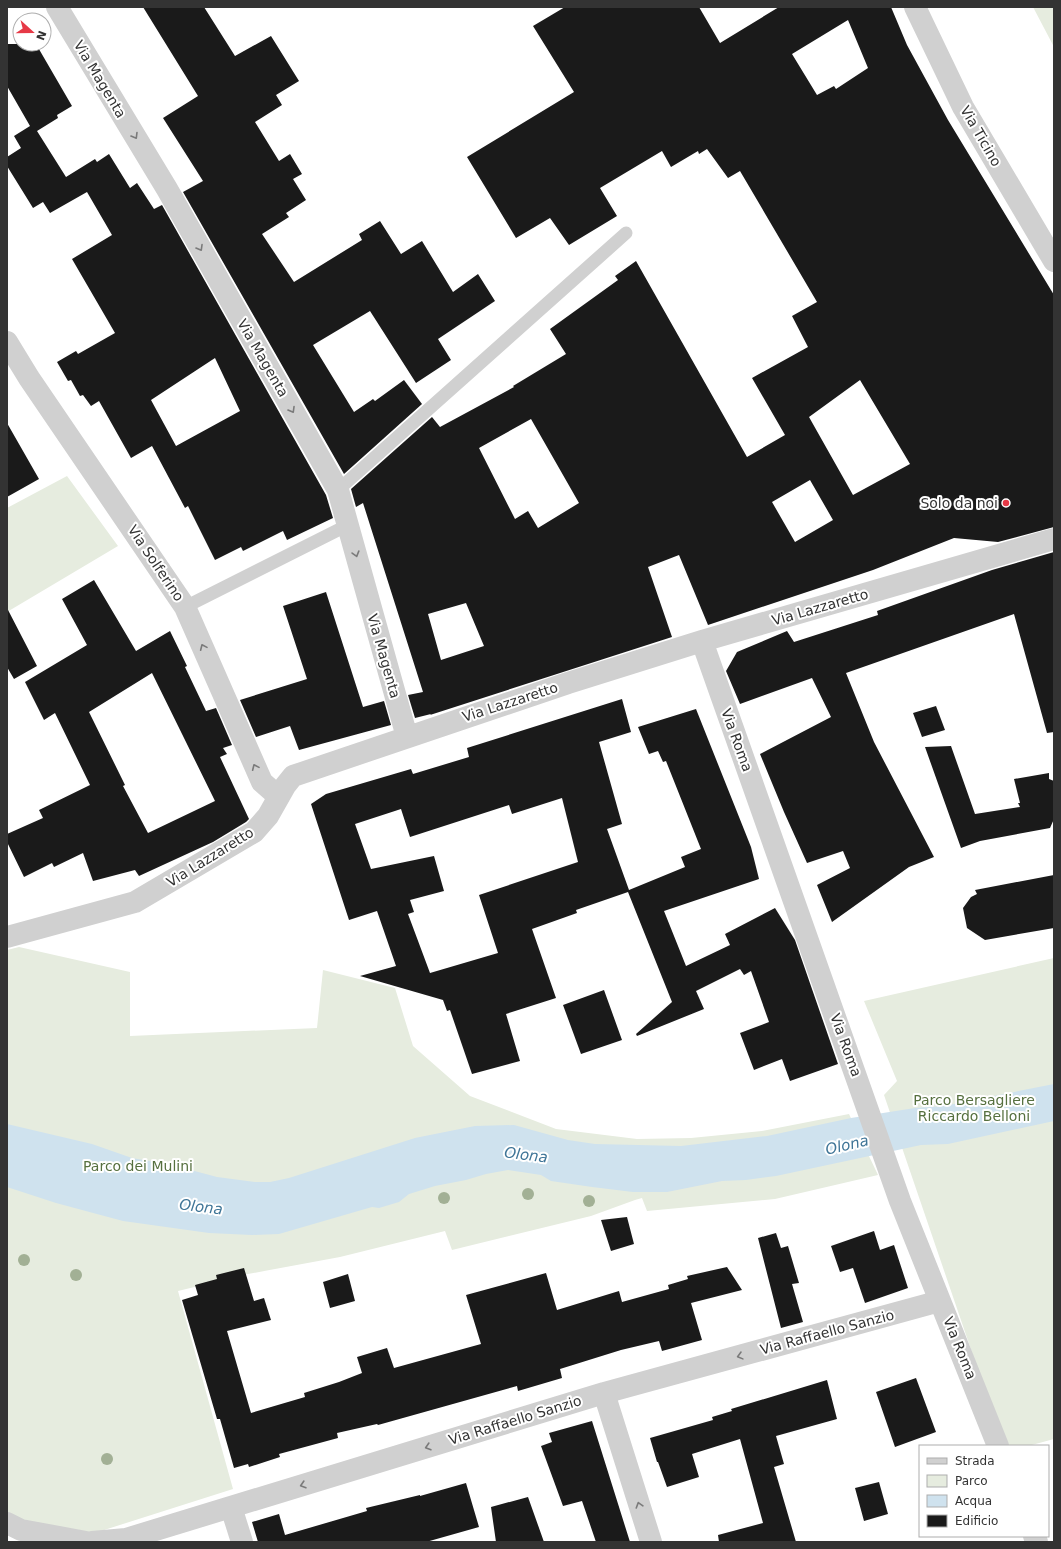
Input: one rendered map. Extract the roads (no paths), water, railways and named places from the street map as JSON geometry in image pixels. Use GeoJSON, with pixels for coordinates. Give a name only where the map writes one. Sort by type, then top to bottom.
{"type":"FeatureCollection","features":[{"type":"Feature","properties":{"kind":"street","name":"Via Magenta"},"geometry":{"type":"LineString","coordinates":[[57,7],[167,189],[338,490],[407,737]]}},
{"type":"Feature","properties":{"kind":"street","name":"Via Ticino"},"geometry":{"type":"LineString","coordinates":[[915,7],[964,108],[1054,261]]}},
{"type":"Feature","properties":{"kind":"street","name":"Via Solferino"},"geometry":{"type":"LineString","coordinates":[[7,342],[29,378],[185,607],[262,782],[279,797]]}},
{"type":"Feature","properties":{"kind":"street","name":"Via Lazzaretto"},"geometry":{"type":"LineString","coordinates":[[7,936],[135,902],[254,832],[268,816],[293,776],[568,683],[702,641],[1054,539]]}},
{"type":"Feature","properties":{"kind":"street","name":"Via Roma"},"geometry":{"type":"LineString","coordinates":[[702,641],[900,1201],[998,1445]]}},
{"type":"Feature","properties":{"kind":"street","name":"Via Raffaello Sanzio"},"geometry":{"type":"LineString","coordinates":[[92,1542],[126,1538],[604,1393],[940,1301]]}},
{"type":"Feature","properties":{"kind":"street"},"geometry":{"type":"LineString","coordinates":[[604,1393],[651,1542]]}},
{"type":"Feature","properties":{"kind":"street"},"geometry":{"type":"LineString","coordinates":[[231,1507],[242,1542]]}},
{"type":"Feature","properties":{"kind":"street"},"geometry":{"type":"LineString","coordinates":[[7,1523],[21,1530],[86,1542]]}},
{"type":"Feature","properties":{"kind":"lane"},"geometry":{"type":"LineString","coordinates":[[338,490],[626,233]]}},
{"type":"Feature","properties":{"kind":"lane"},"geometry":{"type":"LineString","coordinates":[[185,607],[348,526]]}},
{"type":"Feature","properties":{"kind":"water","name":"Olona"},"geometry":{"type":"Polygon","coordinates":[[[1054,1084],[1054,1121],[948,1144],[921,1145],[776,1176],[746,1180],[722,1181],[667,1192],[633,1192],[592,1187],[551,1181],[541,1175],[508,1170],[435,1186],[409,1194],[399,1202],[379,1208],[372,1207],[279,1234],[252,1235],[209,1233],[123,1221],[56,1203],[7,1187],[7,1124],[92,1144],[132,1158],[172,1165],[217,1177],[255,1182],[270,1182],[289,1178],[415,1138],[475,1126],[514,1125],[568,1140],[595,1144],[681,1146],[767,1136],[851,1118],[915,1108],[944,1106],[1054,1084]]]}},
{"type":"Feature","properties":{"kind":"place","name":"Solo da noi"},"geometry":{"type":"Point","coordinates":[1006,503]}},
{"type":"Feature","properties":{"kind":"park label","name":"Parco Bersagliere Riccardo Belloni"},"geometry":{"type":"Point","coordinates":[974,1108]}},
{"type":"Feature","properties":{"kind":"park label","name":"Parco dei Mulini"},"geometry":{"type":"Point","coordinates":[138,1166]}}]}
